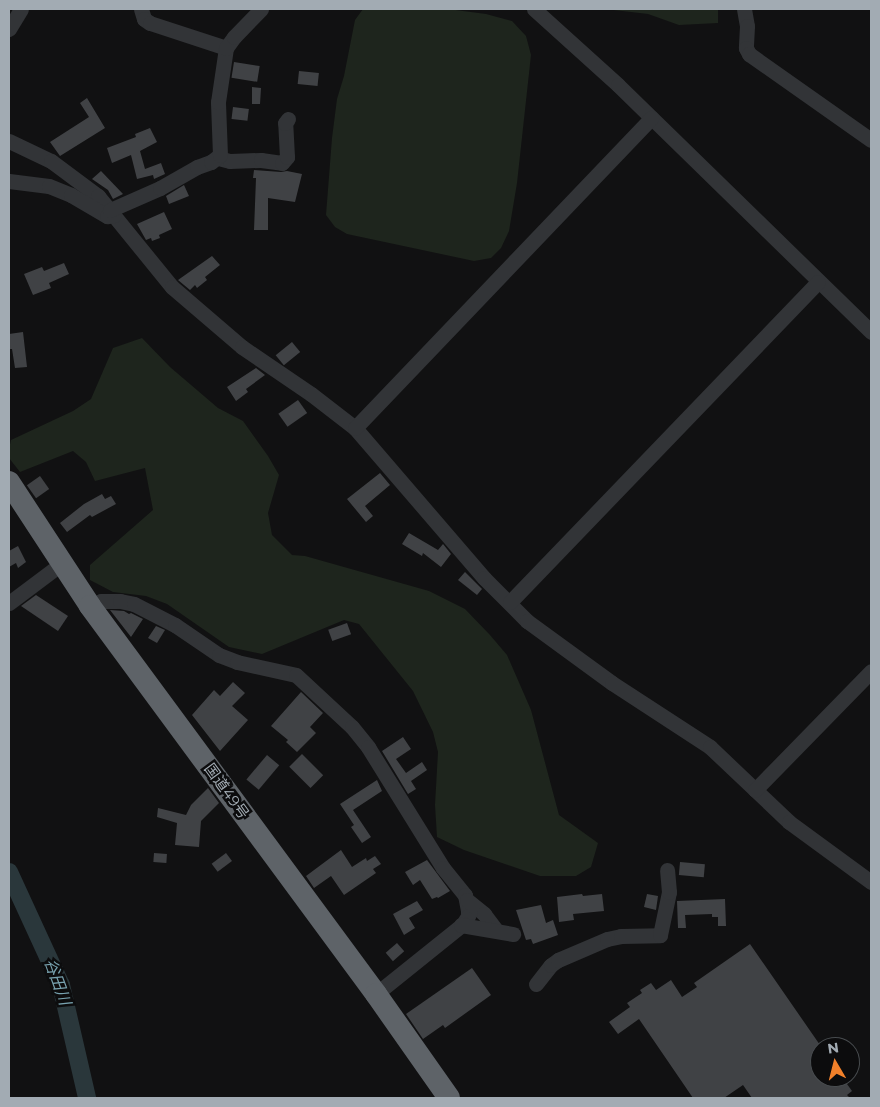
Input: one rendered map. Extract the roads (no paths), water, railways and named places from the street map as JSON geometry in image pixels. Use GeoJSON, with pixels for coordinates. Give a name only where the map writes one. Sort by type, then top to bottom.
{"type":"FeatureCollection","features":[{"type":"Feature","properties":{"kind":"highway","name":"国道49号"},"geometry":{"type":"LineString","coordinates":[[9,482],[90,606],[376,994],[449,1098]]}},
{"type":"Feature","properties":{"kind":"street"},"geometry":{"type":"LineString","coordinates":[[9,29],[21,9]]}},
{"type":"Feature","properties":{"kind":"street"},"geometry":{"type":"LineString","coordinates":[[140,9],[144,19],[150,23],[226,48]]}},
{"type":"Feature","properties":{"kind":"street"},"geometry":{"type":"LineString","coordinates":[[218,158],[220,150],[218,102],[226,48],[260,9]]}},
{"type":"Feature","properties":{"kind":"street"},"geometry":{"type":"LineString","coordinates":[[534,9],[651,118],[871,332]]}},
{"type":"Feature","properties":{"kind":"street"},"geometry":{"type":"LineString","coordinates":[[744,9],[747,26],[746,48],[749,54],[871,140]]}},
{"type":"Feature","properties":{"kind":"street"},"geometry":{"type":"LineString","coordinates":[[355,428],[651,118]]}},
{"type":"Feature","properties":{"kind":"street"},"geometry":{"type":"LineString","coordinates":[[9,181],[49,186],[71,195],[107,216],[218,158],[230,161],[261,160],[282,163],[287,157],[285,123],[288,119]]}},
{"type":"Feature","properties":{"kind":"street"},"geometry":{"type":"LineString","coordinates":[[9,141],[51,161],[98,196],[172,288],[242,346],[304,389],[355,428],[484,578],[535,627],[612,683],[710,747],[789,822],[871,882]]}},
{"type":"Feature","properties":{"kind":"street"},"geometry":{"type":"LineString","coordinates":[[510,602],[818,282]]}},
{"type":"Feature","properties":{"kind":"street"},"geometry":{"type":"LineString","coordinates":[[9,603],[61,564]]}},
{"type":"Feature","properties":{"kind":"street"},"geometry":{"type":"LineString","coordinates":[[90,606],[100,601],[120,601],[134,604],[175,625],[219,655],[237,662],[289,673],[302,679],[352,727],[368,747],[443,868],[457,883],[467,900],[484,914],[496,930]]}},
{"type":"Feature","properties":{"kind":"street"},"geometry":{"type":"LineString","coordinates":[[755,790],[871,670]]}},
{"type":"Feature","properties":{"kind":"street"},"geometry":{"type":"LineString","coordinates":[[536,984],[550,965],[607,939],[621,936],[660,935],[669,892],[666,870]]}},
{"type":"Feature","properties":{"kind":"street"},"geometry":{"type":"LineString","coordinates":[[376,994],[461,925],[468,916],[467,900]]}},
{"type":"Feature","properties":{"kind":"street"},"geometry":{"type":"LineString","coordinates":[[461,925],[513,934]]}},
{"type":"Feature","properties":{"kind":"waterway","name":"谷田川"},"geometry":{"type":"LineString","coordinates":[[9,872],[61,985],[87,1098]]}}]}
